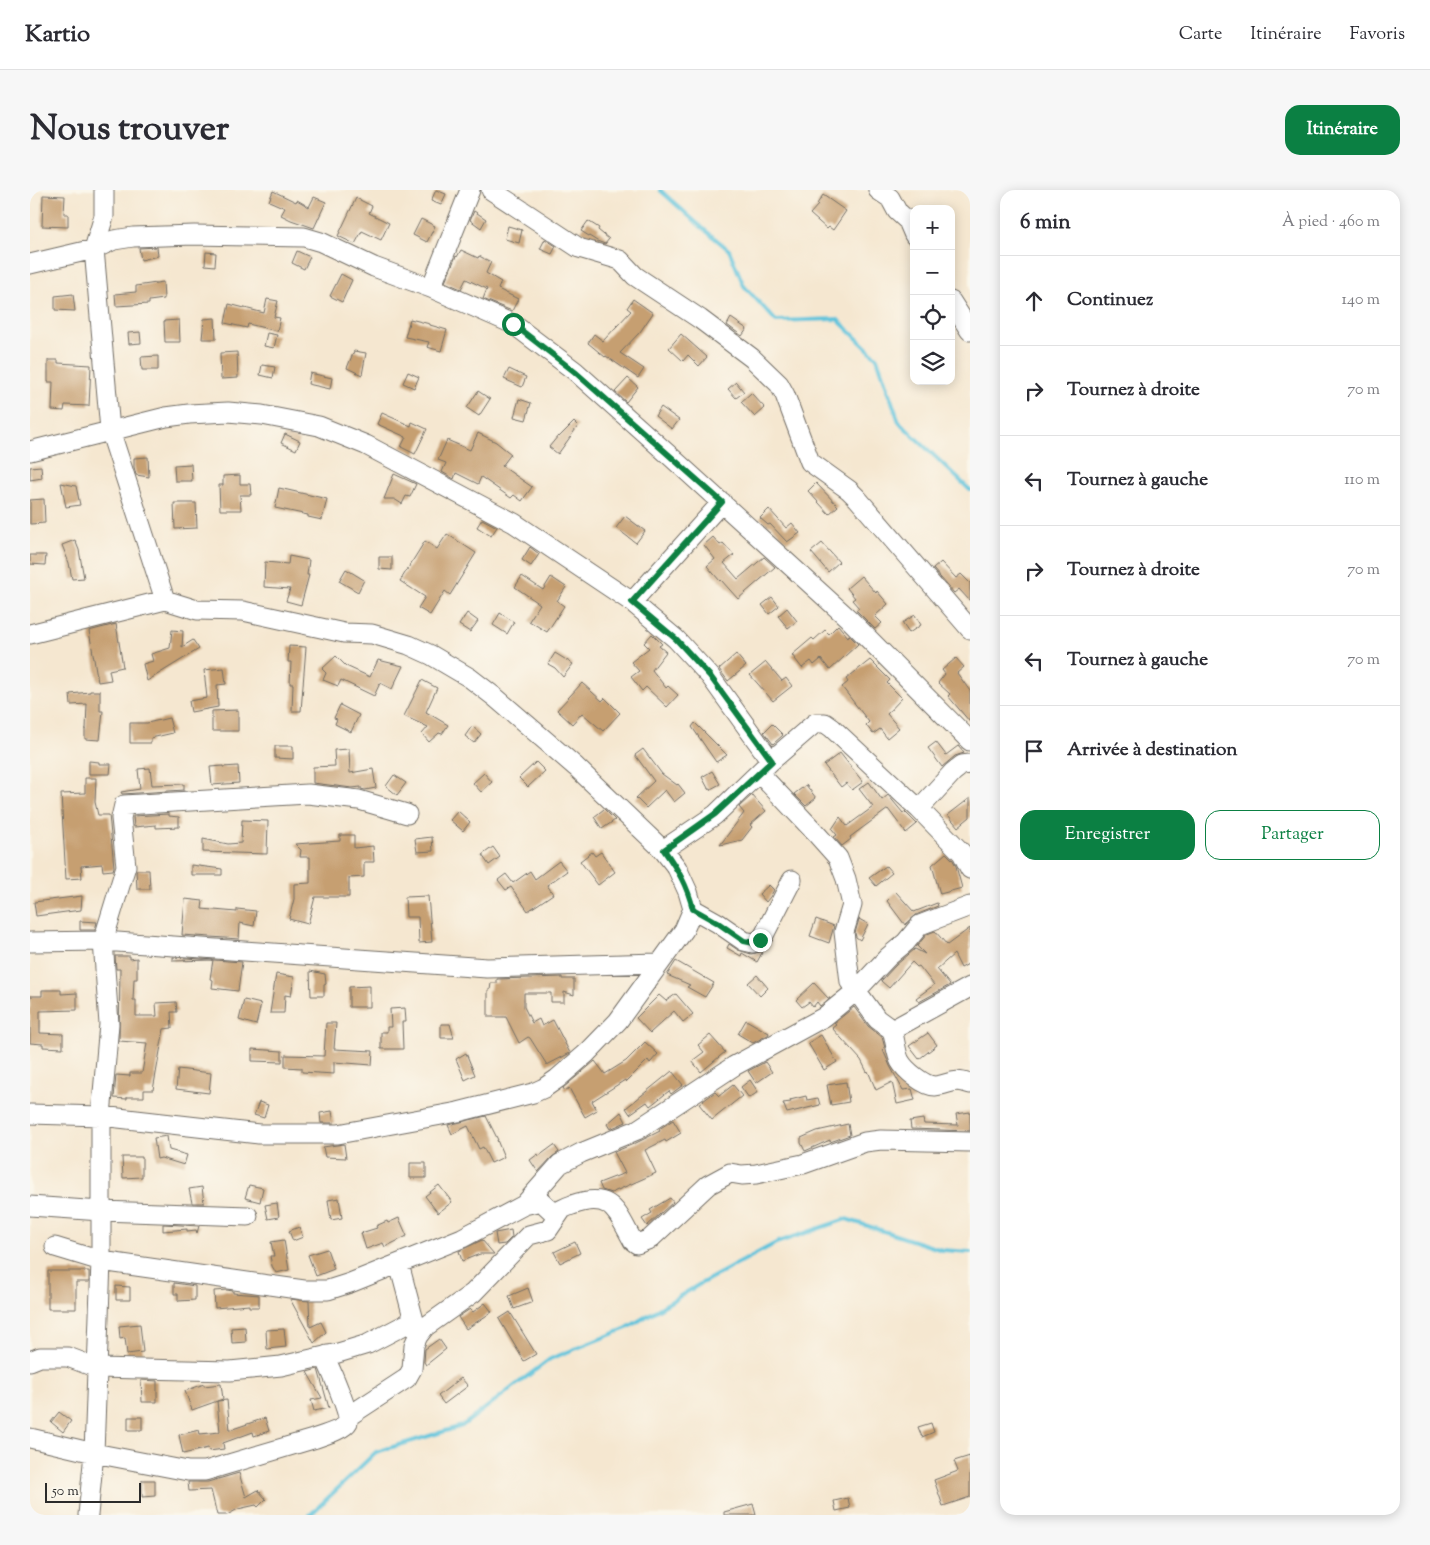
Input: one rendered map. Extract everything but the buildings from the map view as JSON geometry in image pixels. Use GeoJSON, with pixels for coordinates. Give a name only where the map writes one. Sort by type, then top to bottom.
{"type":"FeatureCollection","features":[{"type":"Feature","properties":{"kind":"street"},"geometry":{"type":"LineString","coordinates":[[104,190],[104,216],[94,249],[110,430],[165,600]]}},
{"type":"Feature","properties":{"kind":"street"},"geometry":{"type":"LineString","coordinates":[[431,288],[470,190]]}},
{"type":"Feature","properties":{"kind":"street"},"geometry":{"type":"LineString","coordinates":[[491,190],[579,248],[620,260],[635,276],[700,319],[752,358],[779,384],[785,395],[810,462],[857,498],[970,629]]}},
{"type":"Feature","properties":{"kind":"street"},"geometry":{"type":"LineString","coordinates":[[878,190],[890,198],[896,211],[910,226]]}},
{"type":"Feature","properties":{"kind":"street"},"geometry":{"type":"LineString","coordinates":[[30,264],[94,249],[114,240],[133,237],[194,235],[304,237],[322,242],[374,266],[431,288],[513,324],[575,372],[722,502],[848,618],[970,741]]}},
{"type":"Feature","properties":{"kind":"street"},"geometry":{"type":"LineString","coordinates":[[955,306],[970,330]]}},
{"type":"Feature","properties":{"kind":"street"},"geometry":{"type":"LineString","coordinates":[[30,450],[166,417],[189,414],[228,412],[262,415],[319,426],[366,445],[514,523],[632,602],[676,639],[710,676],[765,767],[813,830],[838,858],[846,879],[852,906],[844,932],[850,982],[878,1019],[892,1030],[900,1060],[920,1080],[935,1086],[952,1081],[970,1084]]}},
{"type":"Feature","properties":{"kind":"street"},"geometry":{"type":"LineString","coordinates":[[632,602],[722,502]]}},
{"type":"Feature","properties":{"kind":"street"},"geometry":{"type":"LineString","coordinates":[[30,634],[165,600],[197,610],[243,611],[344,632],[372,634],[409,645],[431,655],[470,678],[576,767],[664,850],[677,868],[688,892],[693,909],[684,930],[602,1039],[556,1079],[533,1094],[458,1112],[338,1134],[259,1134],[101,1116],[30,1114]]}},
{"type":"Feature","properties":{"kind":"street"},"geometry":{"type":"LineString","coordinates":[[664,850],[715,814],[815,724],[825,723],[919,809],[962,853],[970,869]]}},
{"type":"Feature","properties":{"kind":"street"},"geometry":{"type":"LineString","coordinates":[[919,809],[953,772],[962,766],[970,764]]}},
{"type":"Feature","properties":{"kind":"street"},"geometry":{"type":"LineString","coordinates":[[88,1515],[94,1453],[102,1262],[101,1116],[109,1024],[103,942],[126,866],[121,818],[124,805],[308,794],[359,800],[407,814]]}},
{"type":"Feature","properties":{"kind":"street"},"geometry":{"type":"LineString","coordinates":[[693,909],[744,941],[754,943],[764,935],[792,880]]}},
{"type":"Feature","properties":{"kind":"street"},"geometry":{"type":"LineString","coordinates":[[524,1205],[560,1164],[581,1152],[637,1130],[734,1066],[824,1017],[856,991],[888,957],[906,942],[920,925],[970,906]]}},
{"type":"Feature","properties":{"kind":"street"},"geometry":{"type":"LineString","coordinates":[[30,942],[103,942],[487,968],[658,963]]}},
{"type":"Feature","properties":{"kind":"street"},"geometry":{"type":"LineString","coordinates":[[892,1030],[970,986]]}},
{"type":"Feature","properties":{"kind":"street"},"geometry":{"type":"LineString","coordinates":[[55,1247],[102,1262],[304,1290],[328,1290],[462,1238],[524,1205],[541,1201],[554,1213],[570,1205],[589,1200],[602,1201],[612,1206],[618,1212],[633,1241],[637,1244],[650,1239],[708,1185],[730,1173],[742,1175],[756,1174],[803,1164],[865,1142],[881,1140],[970,1142]]}},
{"type":"Feature","properties":{"kind":"street"},"geometry":{"type":"LineString","coordinates":[[30,1206],[101,1211],[248,1216]]}},
{"type":"Feature","properties":{"kind":"street"},"geometry":{"type":"LineString","coordinates":[[30,1360],[40,1357],[68,1357],[97,1368],[230,1371],[281,1366],[368,1344],[416,1328],[425,1327],[473,1293],[529,1235],[548,1230],[561,1211]]}},
{"type":"Feature","properties":{"kind":"street"},"geometry":{"type":"LineString","coordinates":[[349,1416],[407,1378],[412,1369],[416,1328],[399,1264]]}},
{"type":"Feature","properties":{"kind":"street"},"geometry":{"type":"LineString","coordinates":[[30,1438],[94,1453],[188,1470],[205,1471],[329,1434],[344,1426],[348,1422],[349,1416],[326,1360],[327,1355]]}},
{"type":"Feature","properties":{"kind":"waterway"},"geometry":{"type":"LineString","coordinates":[[660,190],[729,250],[744,286],[776,321],[837,319],[877,358],[899,422],[970,490]]}},
{"type":"Feature","properties":{"kind":"waterway"},"geometry":{"type":"LineString","coordinates":[[310,1515],[376,1452],[462,1426],[550,1359],[627,1328],[700,1284],[776,1243],[846,1219],[942,1250],[970,1252]]}},
{"type":"Feature","properties":{"kind":"route"},"geometry":{"type":"LineString","coordinates":[[513,324],[575,372],[722,502],[632,602],[676,639],[710,676],[772,761],[715,814],[664,850],[677,868],[688,892],[693,909],[744,941],[754,943],[760,940]]}}]}
